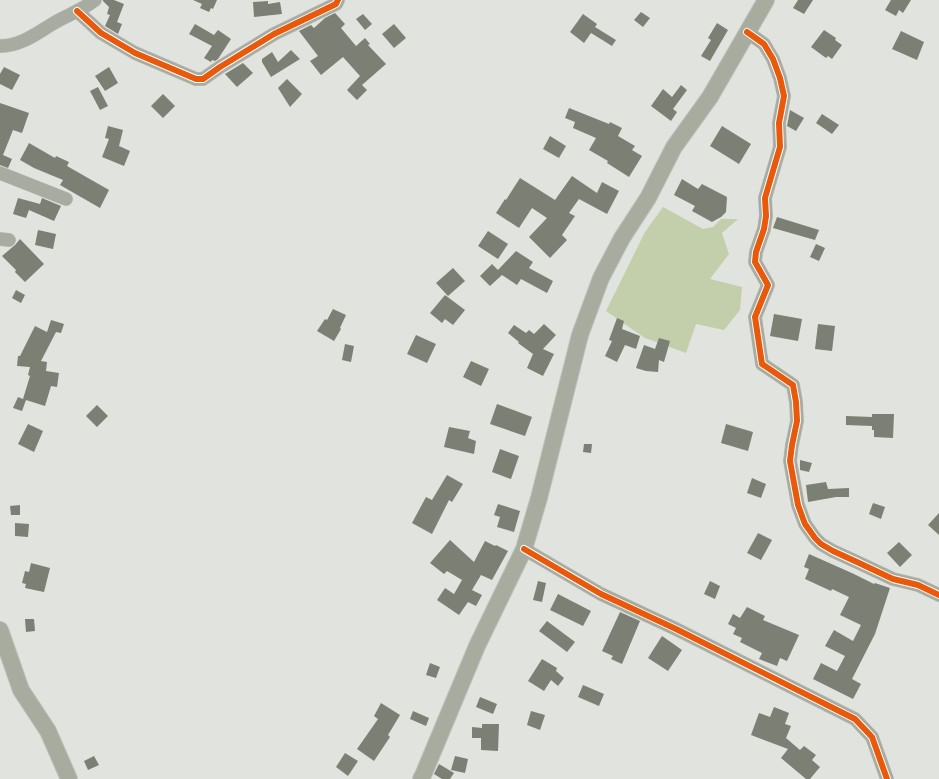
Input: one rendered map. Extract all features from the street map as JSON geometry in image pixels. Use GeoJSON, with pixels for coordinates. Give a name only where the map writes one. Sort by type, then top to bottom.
{"type":"FeatureCollection","features":[{"type":"Feature","properties":{"kind":"main road"},"geometry":{"type":"LineString","coordinates":[[421,779],[477,646],[524,549],[540,498],[580,335],[601,278],[622,238],[648,198],[674,147],[710,97],[766,0]]}},
{"type":"Feature","properties":{"kind":"main road"},"geometry":{"type":"LineString","coordinates":[[0,630],[21,690],[48,731],[69,779]]}},
{"type":"Feature","properties":{"kind":"street"},"geometry":{"type":"LineString","coordinates":[[0,46],[9,46],[38,34],[53,24],[86,7],[95,0]]}},
{"type":"Feature","properties":{"kind":"street"},"geometry":{"type":"LineString","coordinates":[[77,11],[101,33],[135,53],[196,79],[203,78],[274,34],[336,4],[338,0]]}},
{"type":"Feature","properties":{"kind":"street"},"geometry":{"type":"LineString","coordinates":[[747,32],[764,44],[773,59],[780,78],[784,96],[779,122],[780,147],[766,198],[764,229],[756,252],[755,262],[768,285],[755,317],[762,364],[793,385],[796,402],[796,421],[790,461],[798,505],[805,524],[814,538],[821,544],[833,551],[893,578],[918,585],[939,594]]}},
{"type":"Feature","properties":{"kind":"street"},"geometry":{"type":"LineString","coordinates":[[0,173],[66,200]]}},
{"type":"Feature","properties":{"kind":"street"},"geometry":{"type":"LineString","coordinates":[[524,549],[601,594],[676,629],[855,719],[872,737],[887,779]]}},
{"type":"Feature","properties":{"kind":"green space"},"geometry":{"type":"Polygon","coordinates":[[[663,207],[703,229],[713,227],[721,219],[738,219],[722,233],[729,254],[710,279],[742,287],[740,310],[724,330],[696,324],[686,353],[645,338],[606,311],[645,232],[663,207]]]}},
{"type":"Feature","properties":{"kind":"building"},"geometry":{"type":"Polygon","coordinates":[[[103,0],[114,0],[124,4],[117,22],[122,24],[118,34],[105,26],[110,15],[107,14],[109,7],[103,0]]]}},
{"type":"Feature","properties":{"kind":"building"},"geometry":{"type":"Polygon","coordinates":[[[193,0],[217,0],[213,9],[211,8],[209,12],[200,8],[202,4],[193,0]]]}},
{"type":"Feature","properties":{"kind":"building"},"geometry":{"type":"Polygon","coordinates":[[[798,0],[813,0],[804,14],[793,8],[798,0]]]}},
{"type":"Feature","properties":{"kind":"building"},"geometry":{"type":"Polygon","coordinates":[[[891,0],[911,0],[903,13],[899,10],[896,16],[885,10],[891,0]]]}},
{"type":"Feature","properties":{"kind":"building"},"geometry":{"type":"Polygon","coordinates":[[[268,1],[268,4],[280,2],[282,14],[254,17],[253,2],[268,1]]]}},
{"type":"Feature","properties":{"kind":"building"},"geometry":{"type":"Polygon","coordinates":[[[641,12],[650,18],[643,27],[634,20],[641,12]]]}},
{"type":"Feature","properties":{"kind":"building"},"geometry":{"type":"Polygon","coordinates":[[[335,13],[345,24],[341,28],[356,46],[365,38],[370,44],[368,45],[386,64],[362,85],[367,90],[357,100],[347,90],[360,76],[343,57],[321,75],[310,61],[318,56],[299,31],[311,25],[314,28],[325,18],[335,13]]]}},
{"type":"Feature","properties":{"kind":"building"},"geometry":{"type":"Polygon","coordinates":[[[363,14],[372,24],[365,30],[356,19],[363,14]]]}},
{"type":"Feature","properties":{"kind":"building"},"geometry":{"type":"Polygon","coordinates":[[[583,14],[597,24],[595,27],[616,40],[612,46],[591,33],[584,43],[570,32],[583,14]]]}},
{"type":"Feature","properties":{"kind":"building"},"geometry":{"type":"Polygon","coordinates":[[[717,23],[728,30],[710,61],[701,56],[711,40],[708,38],[717,23]]]}},
{"type":"Feature","properties":{"kind":"building"},"geometry":{"type":"Polygon","coordinates":[[[195,24],[214,35],[218,30],[231,39],[218,59],[215,61],[212,60],[211,62],[204,58],[212,46],[189,34],[195,24]]]}},
{"type":"Feature","properties":{"kind":"building"},"geometry":{"type":"Polygon","coordinates":[[[394,24],[406,38],[394,48],[382,34],[394,24]]]}},
{"type":"Feature","properties":{"kind":"building"},"geometry":{"type":"Polygon","coordinates":[[[824,30],[836,38],[835,40],[842,45],[832,59],[828,56],[826,58],[811,47],[824,30]]]}},
{"type":"Feature","properties":{"kind":"building"},"geometry":{"type":"Polygon","coordinates":[[[901,31],[924,42],[917,60],[892,49],[901,31]]]}},
{"type":"Feature","properties":{"kind":"building"},"geometry":{"type":"Polygon","coordinates":[[[291,50],[300,59],[271,77],[262,62],[262,59],[272,52],[278,62],[291,50]]]}},
{"type":"Feature","properties":{"kind":"building"},"geometry":{"type":"Polygon","coordinates":[[[243,63],[253,73],[237,87],[225,74],[243,63]]]}},
{"type":"Feature","properties":{"kind":"building"},"geometry":{"type":"Polygon","coordinates":[[[4,67],[20,75],[12,90],[0,84],[0,74],[4,67]]]}},
{"type":"Feature","properties":{"kind":"building"},"geometry":{"type":"Polygon","coordinates":[[[109,67],[118,83],[105,91],[95,76],[109,67]]]}},
{"type":"Feature","properties":{"kind":"building"},"geometry":{"type":"Polygon","coordinates":[[[287,79],[302,94],[290,107],[278,88],[287,79]]]}},
{"type":"Feature","properties":{"kind":"building"},"geometry":{"type":"Polygon","coordinates":[[[681,85],[687,90],[673,109],[677,112],[671,121],[651,106],[663,89],[672,97],[681,85]]]}},
{"type":"Feature","properties":{"kind":"building"},"geometry":{"type":"Polygon","coordinates":[[[98,87],[108,106],[100,110],[90,91],[98,87]]]}},
{"type":"Feature","properties":{"kind":"building"},"geometry":{"type":"Polygon","coordinates":[[[163,94],[175,106],[163,118],[151,106],[163,94]]]}},
{"type":"Feature","properties":{"kind":"building"},"geometry":{"type":"Polygon","coordinates":[[[0,103],[29,113],[22,133],[13,130],[3,155],[12,159],[8,168],[0,165],[0,103]]]}},
{"type":"Feature","properties":{"kind":"building"},"geometry":{"type":"Polygon","coordinates":[[[569,108],[609,124],[610,122],[622,128],[618,136],[635,146],[632,150],[642,156],[629,177],[607,163],[608,161],[589,150],[596,138],[573,128],[575,122],[565,118],[569,108]]]}},
{"type":"Feature","properties":{"kind":"building"},"geometry":{"type":"Polygon","coordinates":[[[790,110],[804,118],[796,131],[787,126],[790,110]]]}},
{"type":"Feature","properties":{"kind":"building"},"geometry":{"type":"Polygon","coordinates":[[[822,114],[839,125],[832,134],[816,123],[822,114]]]}},
{"type":"Feature","properties":{"kind":"building"},"geometry":{"type":"Polygon","coordinates":[[[108,126],[123,130],[119,146],[130,151],[124,166],[102,157],[109,139],[105,138],[108,126]]]}},
{"type":"Feature","properties":{"kind":"building"},"geometry":{"type":"Polygon","coordinates":[[[722,126],[751,144],[739,164],[710,146],[722,126]]]}},
{"type":"Feature","properties":{"kind":"building"},"geometry":{"type":"Polygon","coordinates":[[[550,136],[566,146],[559,158],[543,149],[550,136]]]}},
{"type":"Feature","properties":{"kind":"building"},"geometry":{"type":"Polygon","coordinates":[[[29,143],[55,158],[56,156],[69,162],[67,166],[109,190],[100,208],[60,185],[63,180],[34,168],[20,160],[29,143]]]}},
{"type":"Feature","properties":{"kind":"building"},"geometry":{"type":"Polygon","coordinates":[[[572,176],[597,193],[602,182],[619,191],[607,214],[579,199],[569,213],[575,216],[562,235],[567,240],[550,258],[529,237],[547,218],[532,208],[519,228],[496,213],[520,178],[555,200],[572,176]]]}},
{"type":"Feature","properties":{"kind":"building"},"geometry":{"type":"Polygon","coordinates":[[[682,179],[698,189],[702,184],[727,197],[726,212],[712,222],[692,211],[695,206],[674,195],[682,179]]]}},
{"type":"Feature","properties":{"kind":"building"},"geometry":{"type":"Polygon","coordinates":[[[18,198],[40,204],[42,198],[61,206],[54,221],[29,210],[26,218],[13,214],[18,198]]]}},
{"type":"Feature","properties":{"kind":"building"},"geometry":{"type":"Polygon","coordinates":[[[777,217],[819,230],[815,240],[773,228],[777,217]]]}},
{"type":"Feature","properties":{"kind":"building"},"geometry":{"type":"Polygon","coordinates":[[[38,230],[56,234],[53,249],[35,245],[38,230]]]}},
{"type":"Feature","properties":{"kind":"building"},"geometry":{"type":"Polygon","coordinates":[[[488,231],[508,244],[498,259],[478,246],[488,231]]]}},
{"type":"Feature","properties":{"kind":"building"},"geometry":{"type":"Polygon","coordinates":[[[20,239],[44,264],[25,282],[15,272],[16,270],[2,256],[20,239]]]}},
{"type":"Feature","properties":{"kind":"building"},"geometry":{"type":"Polygon","coordinates":[[[816,244],[825,248],[819,261],[810,257],[816,244]]]}},
{"type":"Feature","properties":{"kind":"building"},"geometry":{"type":"Polygon","coordinates":[[[516,251],[533,262],[529,268],[553,281],[547,293],[521,279],[517,285],[502,275],[490,286],[480,276],[492,264],[498,270],[516,251]]]}},
{"type":"Feature","properties":{"kind":"building"},"geometry":{"type":"Polygon","coordinates":[[[453,268],[465,281],[448,296],[436,283],[453,268]]]}},
{"type":"Feature","properties":{"kind":"building"},"geometry":{"type":"Polygon","coordinates":[[[16,290],[25,295],[21,303],[12,298],[16,290]]]}},
{"type":"Feature","properties":{"kind":"building"},"geometry":{"type":"Polygon","coordinates":[[[445,295],[465,310],[453,325],[445,319],[442,323],[430,313],[445,295]]]}},
{"type":"Feature","properties":{"kind":"building"},"geometry":{"type":"Polygon","coordinates":[[[333,309],[346,315],[340,328],[341,329],[334,341],[317,331],[325,319],[327,320],[333,309]]]}},
{"type":"Feature","properties":{"kind":"building"},"geometry":{"type":"Polygon","coordinates":[[[774,314],[802,319],[798,341],[770,336],[774,314]]]}},
{"type":"Feature","properties":{"kind":"building"},"geometry":{"type":"Polygon","coordinates":[[[617,318],[624,321],[622,329],[640,336],[636,349],[625,345],[617,362],[605,356],[612,341],[609,340],[617,318]]]}},
{"type":"Feature","properties":{"kind":"building"},"geometry":{"type":"Polygon","coordinates":[[[51,320],[64,324],[61,333],[56,332],[41,361],[47,362],[46,371],[59,373],[57,387],[51,386],[45,406],[26,400],[22,411],[13,408],[18,397],[23,399],[30,376],[28,375],[30,367],[17,366],[18,356],[20,356],[35,326],[47,332],[51,320]]]}},
{"type":"Feature","properties":{"kind":"building"},"geometry":{"type":"Polygon","coordinates":[[[544,324],[556,335],[543,349],[554,354],[543,376],[527,368],[533,354],[518,343],[519,342],[508,333],[514,325],[526,333],[529,330],[534,334],[544,324]]]}},
{"type":"Feature","properties":{"kind":"building"},"geometry":{"type":"Polygon","coordinates":[[[818,324],[835,326],[832,351],[815,349],[818,324]]]}},
{"type":"Feature","properties":{"kind":"building"},"geometry":{"type":"Polygon","coordinates":[[[416,335],[436,344],[427,363],[407,354],[416,335]]]}},
{"type":"Feature","properties":{"kind":"building"},"geometry":{"type":"Polygon","coordinates":[[[659,338],[670,341],[664,362],[659,360],[658,372],[636,368],[644,345],[655,349],[659,338]]]}},
{"type":"Feature","properties":{"kind":"building"},"geometry":{"type":"Polygon","coordinates":[[[345,344],[354,346],[351,362],[342,360],[345,344]]]}},
{"type":"Feature","properties":{"kind":"building"},"geometry":{"type":"Polygon","coordinates":[[[471,361],[489,369],[481,386],[463,377],[471,361]]]}},
{"type":"Feature","properties":{"kind":"building"},"geometry":{"type":"Polygon","coordinates":[[[497,404],[532,417],[525,436],[490,424],[497,404]]]}},
{"type":"Feature","properties":{"kind":"building"},"geometry":{"type":"Polygon","coordinates":[[[97,405],[108,416],[97,427],[86,416],[97,405]]]}},
{"type":"Feature","properties":{"kind":"building"},"geometry":{"type":"Polygon","coordinates":[[[872,414],[894,414],[893,438],[874,437],[874,430],[872,430],[872,426],[846,425],[846,416],[872,417],[872,414]]]}},
{"type":"Feature","properties":{"kind":"building"},"geometry":{"type":"Polygon","coordinates":[[[28,424],[43,431],[34,452],[18,444],[28,424]]]}},
{"type":"Feature","properties":{"kind":"building"},"geometry":{"type":"Polygon","coordinates":[[[726,424],[753,432],[748,451],[721,443],[726,424]]]}},
{"type":"Feature","properties":{"kind":"building"},"geometry":{"type":"Polygon","coordinates":[[[449,427],[470,431],[468,438],[476,441],[474,454],[444,447],[449,427]]]}},
{"type":"Feature","properties":{"kind":"building"},"geometry":{"type":"Polygon","coordinates":[[[584,444],[592,444],[591,453],[583,452],[584,444]]]}},
{"type":"Feature","properties":{"kind":"building"},"geometry":{"type":"Polygon","coordinates":[[[500,449],[519,456],[511,479],[492,472],[500,449]]]}},
{"type":"Feature","properties":{"kind":"building"},"geometry":{"type":"Polygon","coordinates":[[[800,460],[812,463],[809,472],[800,470],[800,460]]]}},
{"type":"Feature","properties":{"kind":"building"},"geometry":{"type":"Polygon","coordinates":[[[447,475],[463,484],[452,502],[449,500],[432,534],[412,523],[426,497],[432,500],[447,475]]]}},
{"type":"Feature","properties":{"kind":"building"},"geometry":{"type":"Polygon","coordinates":[[[752,478],[766,484],[761,498],[747,493],[752,478]]]}},
{"type":"Feature","properties":{"kind":"building"},"geometry":{"type":"Polygon","coordinates":[[[826,482],[828,489],[849,488],[849,497],[836,497],[808,502],[806,485],[826,482]]]}},
{"type":"Feature","properties":{"kind":"building"},"geometry":{"type":"Polygon","coordinates":[[[873,503],[885,507],[881,519],[869,514],[873,503]]]}},
{"type":"Feature","properties":{"kind":"building"},"geometry":{"type":"Polygon","coordinates":[[[498,504],[520,511],[514,532],[497,527],[500,517],[494,515],[498,504]]]}},
{"type":"Feature","properties":{"kind":"building"},"geometry":{"type":"Polygon","coordinates":[[[20,505],[20,515],[11,515],[10,506],[20,505]]]}},
{"type":"Feature","properties":{"kind":"building"},"geometry":{"type":"Polygon","coordinates":[[[939,513],[939,535],[928,525],[939,513]]]}},
{"type":"Feature","properties":{"kind":"building"},"geometry":{"type":"Polygon","coordinates":[[[15,523],[29,524],[28,537],[15,536],[15,523]]]}},
{"type":"Feature","properties":{"kind":"building"},"geometry":{"type":"Polygon","coordinates":[[[758,533],[772,540],[761,560],[747,553],[758,533]]]}},
{"type":"Feature","properties":{"kind":"building"},"geometry":{"type":"Polygon","coordinates":[[[450,540],[474,562],[485,541],[508,551],[492,580],[481,575],[472,590],[482,595],[476,606],[468,602],[459,615],[437,600],[445,588],[454,594],[462,580],[447,571],[444,574],[430,563],[450,540]]]}},
{"type":"Feature","properties":{"kind":"building"},"geometry":{"type":"Polygon","coordinates":[[[899,542],[912,555],[900,567],[887,553],[899,542]]]}},
{"type":"Feature","properties":{"kind":"building"},"geometry":{"type":"Polygon","coordinates":[[[809,554],[874,584],[875,583],[890,588],[875,634],[852,679],[861,684],[853,699],[813,679],[821,663],[837,671],[845,656],[825,646],[834,630],[853,641],[861,625],[840,615],[849,597],[832,589],[831,591],[805,579],[809,569],[804,567],[809,554]]]}},
{"type":"Feature","properties":{"kind":"building"},"geometry":{"type":"Polygon","coordinates":[[[31,563],[50,568],[44,592],[25,588],[26,584],[22,583],[25,571],[29,572],[31,563]]]}},
{"type":"Feature","properties":{"kind":"building"},"geometry":{"type":"Polygon","coordinates":[[[538,581],[546,583],[542,602],[533,600],[538,581]]]}},
{"type":"Feature","properties":{"kind":"building"},"geometry":{"type":"Polygon","coordinates":[[[710,581],[720,586],[715,599],[704,594],[710,581]]]}},
{"type":"Feature","properties":{"kind":"building"},"geometry":{"type":"Polygon","coordinates":[[[558,594],[591,611],[583,626],[550,610],[558,594]]]}},
{"type":"Feature","properties":{"kind":"building"},"geometry":{"type":"Polygon","coordinates":[[[747,607],[765,616],[763,620],[799,635],[787,661],[780,658],[777,666],[759,659],[762,653],[740,642],[742,638],[733,634],[736,628],[728,624],[733,614],[740,618],[747,607]]]}},
{"type":"Feature","properties":{"kind":"building"},"geometry":{"type":"Polygon","coordinates":[[[620,612],[640,621],[622,664],[611,659],[613,656],[602,651],[620,612]]]}},
{"type":"Feature","properties":{"kind":"building"},"geometry":{"type":"Polygon","coordinates":[[[25,619],[34,619],[35,631],[26,632],[25,619]]]}},
{"type":"Feature","properties":{"kind":"building"},"geometry":{"type":"Polygon","coordinates":[[[547,621],[575,642],[567,652],[539,631],[547,621]]]}},
{"type":"Feature","properties":{"kind":"building"},"geometry":{"type":"Polygon","coordinates":[[[662,636],[682,650],[668,671],[648,658],[662,636]]]}},
{"type":"Feature","properties":{"kind":"building"},"geometry":{"type":"Polygon","coordinates":[[[542,659],[557,668],[556,671],[564,678],[558,686],[551,680],[544,691],[528,681],[542,659]]]}},
{"type":"Feature","properties":{"kind":"building"},"geometry":{"type":"Polygon","coordinates":[[[430,663],[440,667],[436,678],[426,675],[430,663]]]}},
{"type":"Feature","properties":{"kind":"building"},"geometry":{"type":"Polygon","coordinates":[[[583,685],[604,694],[599,706],[578,697],[583,685]]]}},
{"type":"Feature","properties":{"kind":"building"},"geometry":{"type":"Polygon","coordinates":[[[480,697],[497,704],[493,714],[476,707],[480,697]]]}},
{"type":"Feature","properties":{"kind":"building"},"geometry":{"type":"Polygon","coordinates":[[[381,703],[400,715],[388,735],[390,737],[374,761],[357,749],[378,719],[374,716],[381,703]]]}},
{"type":"Feature","properties":{"kind":"building"},"geometry":{"type":"Polygon","coordinates":[[[774,707],[789,713],[785,724],[791,726],[786,738],[800,750],[804,746],[816,755],[812,760],[820,767],[810,779],[806,779],[781,758],[788,749],[751,735],[759,713],[770,717],[774,707]]]}},
{"type":"Feature","properties":{"kind":"building"},"geometry":{"type":"Polygon","coordinates":[[[413,711],[429,718],[426,726],[410,719],[413,711]]]}},
{"type":"Feature","properties":{"kind":"building"},"geometry":{"type":"Polygon","coordinates":[[[531,711],[545,715],[540,730],[527,725],[531,711]]]}},
{"type":"Feature","properties":{"kind":"building"},"geometry":{"type":"Polygon","coordinates":[[[482,724],[499,724],[498,751],[481,750],[481,738],[472,738],[472,727],[482,728],[482,724]]]}},
{"type":"Feature","properties":{"kind":"building"},"geometry":{"type":"Polygon","coordinates":[[[345,753],[358,761],[348,776],[336,767],[345,753]]]}},
{"type":"Feature","properties":{"kind":"building"},"geometry":{"type":"Polygon","coordinates":[[[94,756],[99,765],[88,770],[84,761],[94,756]]]}},
{"type":"Feature","properties":{"kind":"building"},"geometry":{"type":"Polygon","coordinates":[[[455,756],[468,759],[465,773],[451,770],[455,756]]]}},
{"type":"Feature","properties":{"kind":"building"},"geometry":{"type":"Polygon","coordinates":[[[439,764],[454,773],[450,779],[442,779],[434,774],[439,764]]]}},
{"type":"Feature","properties":{"kind":"cycle path"},"geometry":{"type":"LineString","coordinates":[[77,11],[101,33],[135,53],[196,79],[203,79],[274,34],[336,4],[338,0]]}},
{"type":"Feature","properties":{"kind":"cycle path"},"geometry":{"type":"LineString","coordinates":[[747,32],[764,44],[773,59],[780,78],[784,96],[779,123],[780,147],[765,198],[766,216],[764,229],[756,252],[755,262],[768,285],[755,317],[762,364],[793,385],[797,421],[790,461],[798,505],[805,524],[821,544],[893,579],[918,585],[939,595]]}},
{"type":"Feature","properties":{"kind":"cycle path"},"geometry":{"type":"LineString","coordinates":[[524,549],[601,594],[676,629],[855,719],[872,737],[887,779]]}}]}
